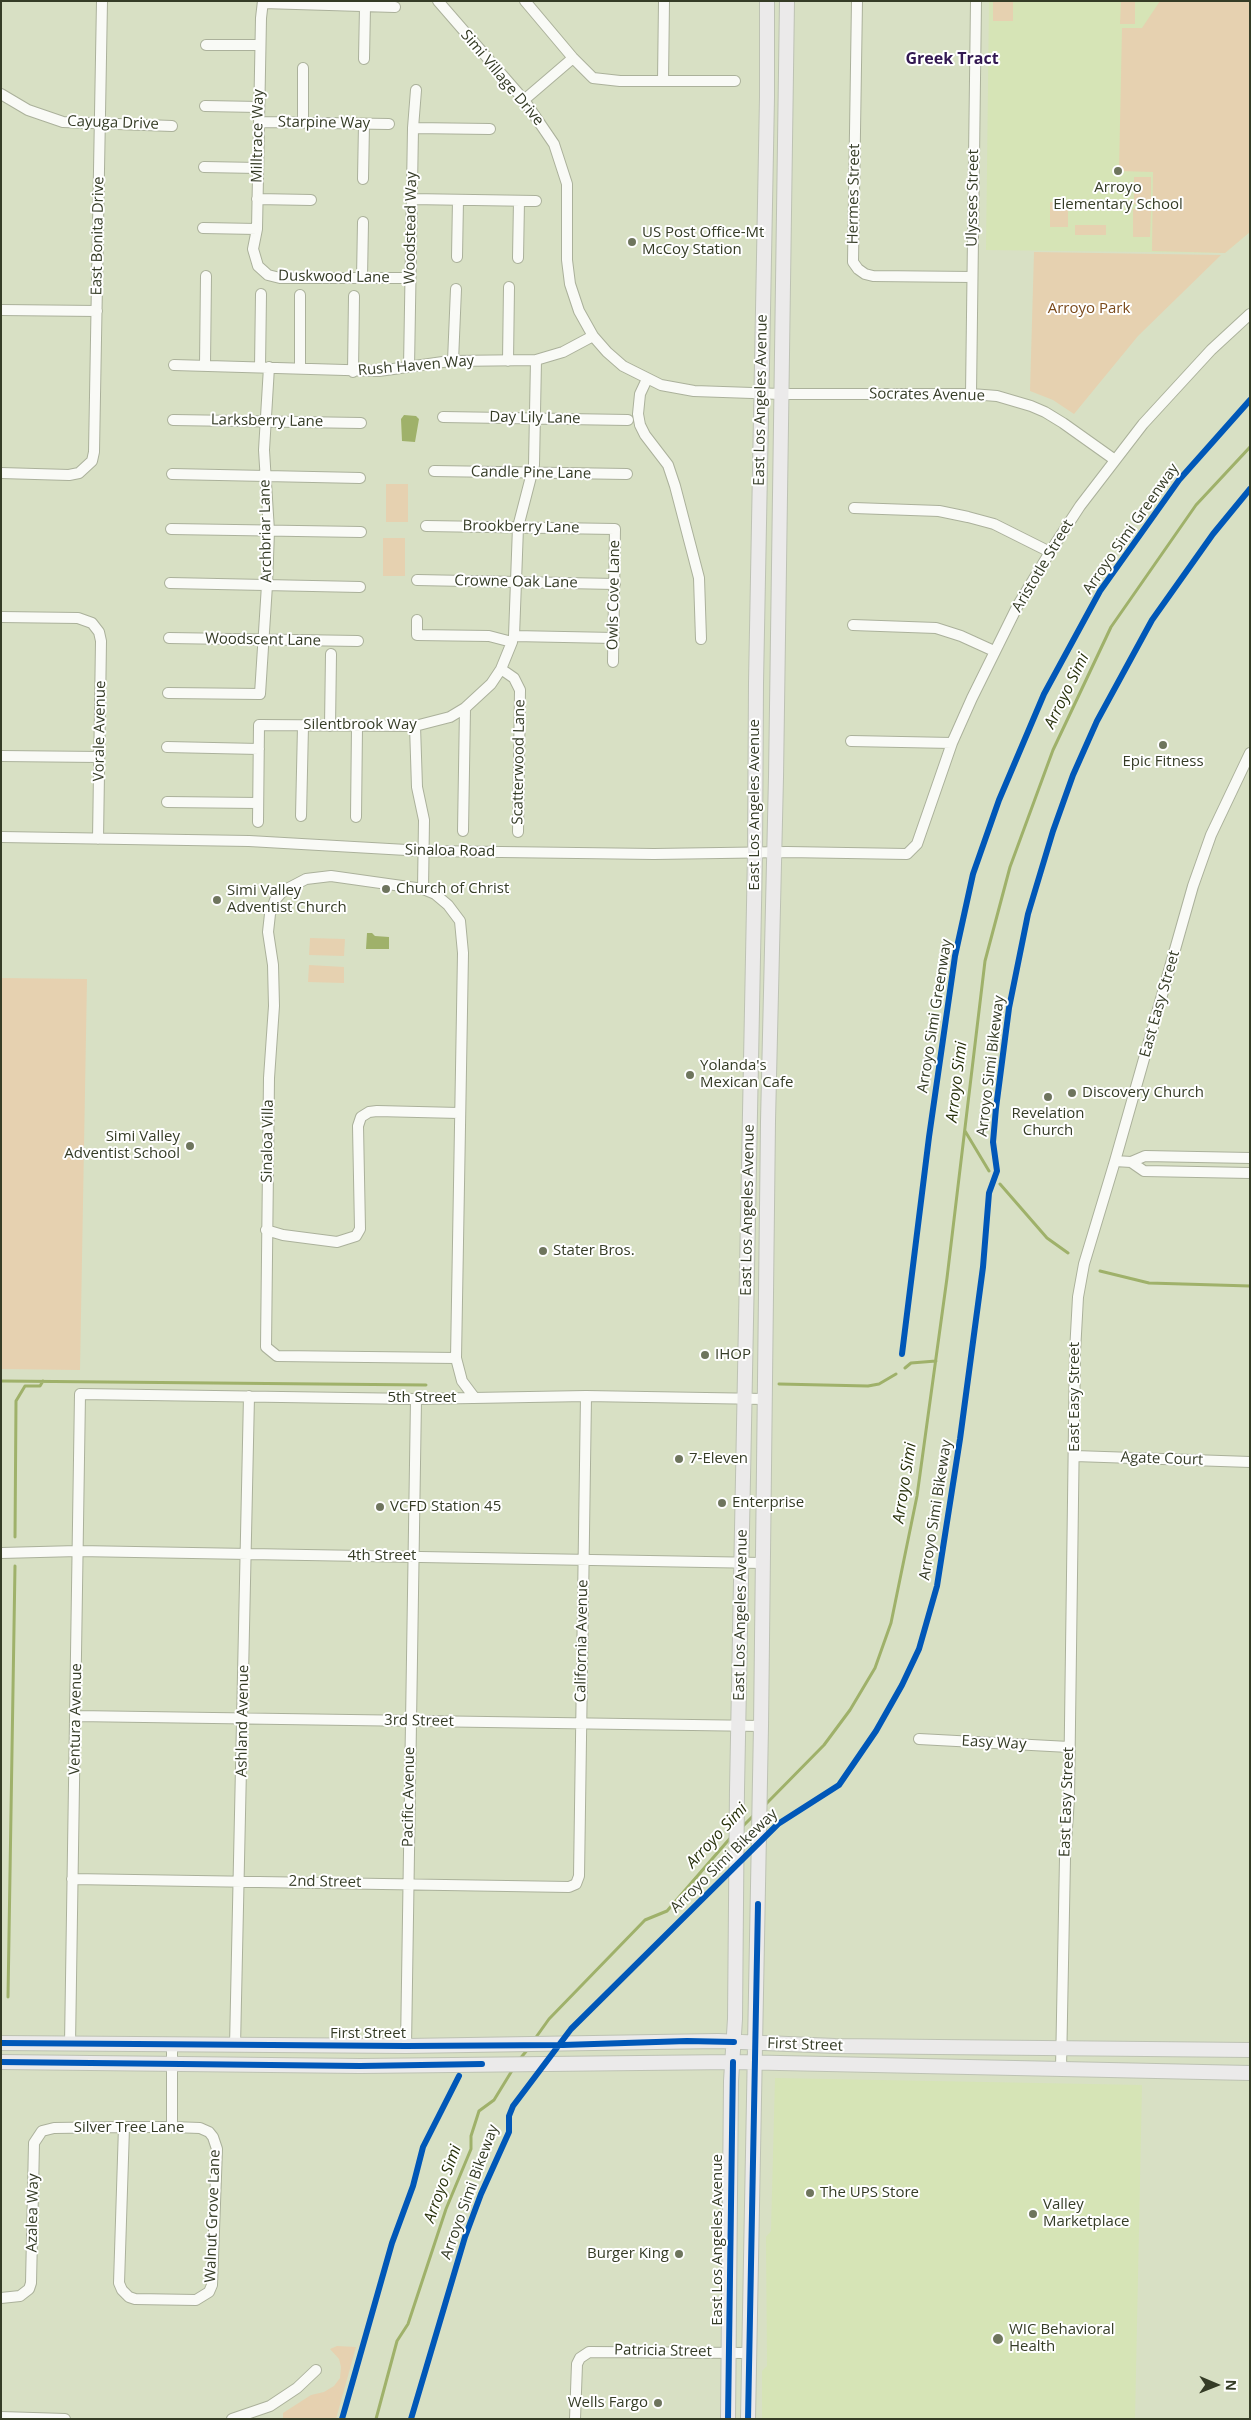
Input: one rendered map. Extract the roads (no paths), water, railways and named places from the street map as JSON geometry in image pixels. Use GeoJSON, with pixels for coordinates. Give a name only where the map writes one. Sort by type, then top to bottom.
{"type":"FeatureCollection","features":[{"type":"Feature","properties":{"kind":"main road","name":"East Los Angeles Avenue"},"geometry":{"type":"LineString","coordinates":[[728,2419],[737,1789],[755,853],[767,1]]}},
{"type":"Feature","properties":{"kind":"main road","name":"East Los Angeles Avenue"},"geometry":{"type":"LineString","coordinates":[[748,2419],[761,1726],[768,1121],[775,853],[787,1]]}},
{"type":"Feature","properties":{"kind":"main road","name":"First Street"},"geometry":{"type":"LineString","coordinates":[[1,2043],[172,2046],[406,2046],[734,2042],[1250,2050]]}},
{"type":"Feature","properties":{"kind":"main road","name":"First Street"},"geometry":{"type":"LineString","coordinates":[[1,2062],[172,2064],[754,2062],[1250,2073]]}},
{"type":"Feature","properties":{"kind":"street","name":"East Bonita Drive"},"geometry":{"type":"LineString","coordinates":[[1,473],[69,475],[86,468],[92,461],[94,452],[102,1]]}},
{"type":"Feature","properties":{"kind":"street","name":"Simi Village Drive"},"geometry":{"type":"LineString","coordinates":[[438,1],[524,100],[554,144],[567,184],[567,260],[570,284],[579,311],[593,336],[623,366],[661,385],[694,391],[781,394]]}},
{"type":"Feature","properties":{"kind":"street"},"geometry":{"type":"LineString","coordinates":[[525,1],[573,58],[593,78],[735,82]]}},
{"type":"Feature","properties":{"kind":"street"},"geometry":{"type":"LineString","coordinates":[[663,81],[664,1]]}},
{"type":"Feature","properties":{"kind":"street","name":"Hermes Street"},"geometry":{"type":"LineString","coordinates":[[857,1],[853,262],[865,274],[873,276],[972,277]]}},
{"type":"Feature","properties":{"kind":"street","name":"Ulysses Street"},"geometry":{"type":"LineString","coordinates":[[971,394],[976,1]]}},
{"type":"Feature","properties":{"kind":"street"},"geometry":{"type":"LineString","coordinates":[[263,2],[344,3],[365,7],[395,7]]}},
{"type":"Feature","properties":{"kind":"street","name":"Milltrace Way"},"geometry":{"type":"LineString","coordinates":[[260,269],[254,259],[253,249],[257,229],[260,45],[263,2]]}},
{"type":"Feature","properties":{"kind":"street"},"geometry":{"type":"LineString","coordinates":[[364,60],[365,7]]}},
{"type":"Feature","properties":{"kind":"street"},"geometry":{"type":"LineString","coordinates":[[206,45],[260,45]]}},
{"type":"Feature","properties":{"kind":"street"},"geometry":{"type":"LineString","coordinates":[[524,100],[573,58]]}},
{"type":"Feature","properties":{"kind":"street"},"geometry":{"type":"LineString","coordinates":[[302,123],[303,68]]}},
{"type":"Feature","properties":{"kind":"street","name":"Woodstead Way"},"geometry":{"type":"LineString","coordinates":[[409,367],[412,128],[416,90]]}},
{"type":"Feature","properties":{"kind":"street","name":"Cayuga Drive"},"geometry":{"type":"LineString","coordinates":[[1,94],[46,118],[78,124],[172,126]]}},
{"type":"Feature","properties":{"kind":"street"},"geometry":{"type":"LineString","coordinates":[[205,106],[259,106]]}},
{"type":"Feature","properties":{"kind":"street","name":"Starpine Way"},"geometry":{"type":"LineString","coordinates":[[258,122],[389,124]]}},
{"type":"Feature","properties":{"kind":"street"},"geometry":{"type":"LineString","coordinates":[[363,179],[364,124]]}},
{"type":"Feature","properties":{"kind":"street"},"geometry":{"type":"LineString","coordinates":[[412,128],[490,129]]}},
{"type":"Feature","properties":{"kind":"street"},"geometry":{"type":"LineString","coordinates":[[204,167],[258,168]]}},
{"type":"Feature","properties":{"kind":"street"},"geometry":{"type":"LineString","coordinates":[[257,199],[311,200]]}},
{"type":"Feature","properties":{"kind":"street"},"geometry":{"type":"LineString","coordinates":[[412,199],[536,201]]}},
{"type":"Feature","properties":{"kind":"street"},"geometry":{"type":"LineString","coordinates":[[458,200],[458,257]]}},
{"type":"Feature","properties":{"kind":"street"},"geometry":{"type":"LineString","coordinates":[[518,258],[519,201]]}},
{"type":"Feature","properties":{"kind":"street"},"geometry":{"type":"LineString","coordinates":[[362,222],[362,278]]}},
{"type":"Feature","properties":{"kind":"street"},"geometry":{"type":"LineString","coordinates":[[202,228],[257,229]]}},
{"type":"Feature","properties":{"kind":"street","name":"Duskwood Lane"},"geometry":{"type":"LineString","coordinates":[[260,269],[268,275],[280,278],[410,278]]}},
{"type":"Feature","properties":{"kind":"street"},"geometry":{"type":"LineString","coordinates":[[205,365],[206,276]]}},
{"type":"Feature","properties":{"kind":"street"},"geometry":{"type":"LineString","coordinates":[[508,361],[509,287]]}},
{"type":"Feature","properties":{"kind":"street"},"geometry":{"type":"LineString","coordinates":[[454,361],[456,289]]}},
{"type":"Feature","properties":{"kind":"street","name":"Archbriar Lane"},"geometry":{"type":"LineString","coordinates":[[168,693],[260,694],[262,640],[268,585],[269,531],[261,294]]}},
{"type":"Feature","properties":{"kind":"street"},"geometry":{"type":"LineString","coordinates":[[300,295],[300,367]]}},
{"type":"Feature","properties":{"kind":"street"},"geometry":{"type":"LineString","coordinates":[[353,372],[354,296]]}},
{"type":"Feature","properties":{"kind":"street"},"geometry":{"type":"LineString","coordinates":[[1,310],[97,311]]}},
{"type":"Feature","properties":{"kind":"street","name":"Aristotle Street"},"geometry":{"type":"LineString","coordinates":[[900,855],[907,854],[917,844],[952,743],[994,651],[1050,552],[1080,506],[1115,460],[1174,390],[1250,314]]}},
{"type":"Feature","properties":{"kind":"street","name":"Rush Haven Way"},"geometry":{"type":"LineString","coordinates":[[174,365],[300,367],[353,372],[379,372],[454,361],[536,360],[563,352],[593,336]]}},
{"type":"Feature","properties":{"kind":"street","name":"Silentbrook Way"},"geometry":{"type":"LineString","coordinates":[[259,749],[259,725],[357,727],[415,726],[434,723],[465,708],[481,695],[501,669],[513,639],[518,527],[533,472],[536,360]]}},
{"type":"Feature","properties":{"kind":"street"},"geometry":{"type":"LineString","coordinates":[[647,379],[640,394],[638,414],[640,425],[644,435],[668,465],[675,486],[700,578],[700,639]]}},
{"type":"Feature","properties":{"kind":"street","name":"Socrates Avenue"},"geometry":{"type":"LineString","coordinates":[[781,394],[971,394],[997,396],[1031,406],[1063,423],[1115,460]]}},
{"type":"Feature","properties":{"kind":"street","name":"Day Lily Lane"},"geometry":{"type":"LineString","coordinates":[[443,417],[628,420]]}},
{"type":"Feature","properties":{"kind":"street","name":"Larksberry Lane"},"geometry":{"type":"LineString","coordinates":[[172,420],[361,423]]}},
{"type":"Feature","properties":{"kind":"street","name":"Candle Pine Lane"},"geometry":{"type":"LineString","coordinates":[[434,471],[627,474]]}},
{"type":"Feature","properties":{"kind":"street"},"geometry":{"type":"LineString","coordinates":[[172,474],[360,478]]}},
{"type":"Feature","properties":{"kind":"street"},"geometry":{"type":"LineString","coordinates":[[854,508],[939,511],[968,517],[994,524],[1050,552]]}},
{"type":"Feature","properties":{"kind":"street","name":"Brookberry Lane"},"geometry":{"type":"LineString","coordinates":[[426,526],[615,528]]}},
{"type":"Feature","properties":{"kind":"street","name":"Owls Cove Lane"},"geometry":{"type":"LineString","coordinates":[[613,662],[615,528]]}},
{"type":"Feature","properties":{"kind":"street"},"geometry":{"type":"LineString","coordinates":[[171,529],[361,532]]}},
{"type":"Feature","properties":{"kind":"street","name":"Crowne Oak Lane"},"geometry":{"type":"LineString","coordinates":[[417,580],[615,584]]}},
{"type":"Feature","properties":{"kind":"street"},"geometry":{"type":"LineString","coordinates":[[170,584],[360,587]]}},
{"type":"Feature","properties":{"kind":"street","name":"Vorale Avenue"},"geometry":{"type":"LineString","coordinates":[[1,617],[85,619],[99,632],[101,641],[98,839]]}},
{"type":"Feature","properties":{"kind":"street"},"geometry":{"type":"LineString","coordinates":[[417,620],[417,635],[488,636],[513,639],[614,638]]}},
{"type":"Feature","properties":{"kind":"street"},"geometry":{"type":"LineString","coordinates":[[853,625],[936,628],[961,636],[994,651]]}},
{"type":"Feature","properties":{"kind":"street","name":"Woodscent Lane"},"geometry":{"type":"LineString","coordinates":[[169,638],[358,641]]}},
{"type":"Feature","properties":{"kind":"street"},"geometry":{"type":"LineString","coordinates":[[330,726],[331,654]]}},
{"type":"Feature","properties":{"kind":"street","name":"Scatterwood Lane"},"geometry":{"type":"LineString","coordinates":[[501,669],[514,678],[520,690],[518,832]]}},
{"type":"Feature","properties":{"kind":"street"},"geometry":{"type":"LineString","coordinates":[[463,831],[465,708]]}},
{"type":"Feature","properties":{"kind":"street"},"geometry":{"type":"LineString","coordinates":[[301,816],[303,726]]}},
{"type":"Feature","properties":{"kind":"street"},"geometry":{"type":"LineString","coordinates":[[415,726],[417,787],[424,814],[423,888]]}},
{"type":"Feature","properties":{"kind":"street"},"geometry":{"type":"LineString","coordinates":[[356,817],[357,727]]}},
{"type":"Feature","properties":{"kind":"street"},"geometry":{"type":"LineString","coordinates":[[851,741],[952,743]]}},
{"type":"Feature","properties":{"kind":"street"},"geometry":{"type":"LineString","coordinates":[[168,747],[259,749],[258,822]]}},
{"type":"Feature","properties":{"kind":"street","name":"East Easy Street"},"geometry":{"type":"LineString","coordinates":[[1061,2069],[1075,1456],[1074,1352],[1078,1298],[1084,1264],[1195,881],[1211,835],[1250,753]]}},
{"type":"Feature","properties":{"kind":"street"},"geometry":{"type":"LineString","coordinates":[[1,756],[100,757]]}},
{"type":"Feature","properties":{"kind":"street"},"geometry":{"type":"LineString","coordinates":[[166,802],[258,803]]}},
{"type":"Feature","properties":{"kind":"street","name":"Sinaloa Road"},"geometry":{"type":"LineString","coordinates":[[1,837],[250,841],[424,853],[900,855]]}},
{"type":"Feature","properties":{"kind":"street","name":"Sinaloa Villa"},"geometry":{"type":"LineString","coordinates":[[456,1358],[277,1356],[266,1347],[269,1078],[274,1006],[273,965],[268,932],[270,914],[275,900],[282,891],[306,879],[331,876],[423,888],[435,894],[448,905],[460,921],[463,953],[456,1358],[462,1381],[474,1397]]}},
{"type":"Feature","properties":{"kind":"street"},"geometry":{"type":"LineString","coordinates":[[266,1230],[284,1235],[337,1242],[356,1236],[360,1229],[358,1126],[361,1117],[369,1112],[377,1111],[459,1113]]}},
{"type":"Feature","properties":{"kind":"street"},"geometry":{"type":"LineString","coordinates":[[1115,1161],[1131,1162],[1145,1156],[1250,1158]]}},
{"type":"Feature","properties":{"kind":"street"},"geometry":{"type":"LineString","coordinates":[[1131,1162],[1144,1171],[1250,1173]]}},
{"type":"Feature","properties":{"kind":"street","name":"5th Street"},"geometry":{"type":"LineString","coordinates":[[80,1394],[416,1399],[586,1396],[765,1399]]}},
{"type":"Feature","properties":{"kind":"street","name":"Ventura Avenue"},"geometry":{"type":"LineString","coordinates":[[70,2044],[80,1394]]}},
{"type":"Feature","properties":{"kind":"street","name":"Ashland Avenue"},"geometry":{"type":"LineString","coordinates":[[235,2046],[249,1396]]}},
{"type":"Feature","properties":{"kind":"street","name":"California Avenue"},"geometry":{"type":"LineString","coordinates":[[576,1884],[579,1876],[586,1396]]}},
{"type":"Feature","properties":{"kind":"street","name":"Pacific Avenue"},"geometry":{"type":"LineString","coordinates":[[406,2046],[412,1556],[416,1399]]}},
{"type":"Feature","properties":{"kind":"street","name":"Agate Court"},"geometry":{"type":"LineString","coordinates":[[1075,1456],[1250,1462]]}},
{"type":"Feature","properties":{"kind":"street","name":"4th Street"},"geometry":{"type":"LineString","coordinates":[[1,1553],[78,1551],[763,1562]]}},
{"type":"Feature","properties":{"kind":"street","name":"3rd Street"},"geometry":{"type":"LineString","coordinates":[[76,1716],[761,1726]]}},
{"type":"Feature","properties":{"kind":"street","name":"Easy Way"},"geometry":{"type":"LineString","coordinates":[[919,1740],[1069,1746]]}},
{"type":"Feature","properties":{"kind":"street","name":"2nd Street"},"geometry":{"type":"LineString","coordinates":[[72,1879],[569,1887],[576,1884]]}},
{"type":"Feature","properties":{"kind":"street"},"geometry":{"type":"LineString","coordinates":[[172,2046],[172,2127]]}},
{"type":"Feature","properties":{"kind":"street","name":"Walnut Grove Lane"},"geometry":{"type":"LineString","coordinates":[[124,2127],[119,2283],[124,2294],[136,2300],[196,2300],[207,2295],[212,2285],[217,2148],[213,2137]]}},
{"type":"Feature","properties":{"kind":"street","name":"Silver Tree Lane"},"geometry":{"type":"LineString","coordinates":[[42,2131],[54,2128],[172,2127],[200,2128],[213,2137]]}},
{"type":"Feature","properties":{"kind":"street","name":"Azalea Way"},"geometry":{"type":"LineString","coordinates":[[1,2298],[14,2298],[23,2294],[31,2283],[34,2147],[37,2136],[42,2131]]}},
{"type":"Feature","properties":{"kind":"street","name":"Patricia Street"},"geometry":{"type":"LineString","coordinates":[[575,2419],[576,2371],[580,2358],[589,2352],[749,2352]]}},
{"type":"Feature","properties":{"kind":"street"},"geometry":{"type":"LineString","coordinates":[[232,2419],[270,2406],[297,2388],[316,2370]]}},
{"type":"Feature","properties":{"kind":"street"},"geometry":{"type":"LineString","coordinates":[[1,2417],[65,2419]]}},
{"type":"Feature","properties":{"kind":"waterway","name":"Arroyo Simi"},"geometry":{"type":"LineString","coordinates":[[764,1806],[824,1745],[850,1710],[875,1668],[891,1623],[917,1496],[947,1278],[985,961],[1010,867],[1053,750],[1111,627],[1196,505],[1250,447]]}},
{"type":"Feature","properties":{"kind":"waterway"},"geometry":{"type":"LineString","coordinates":[[965,1131],[989,1171]]}},
{"type":"Feature","properties":{"kind":"waterway"},"geometry":{"type":"LineString","coordinates":[[1000,1184],[1047,1238],[1068,1253]]}},
{"type":"Feature","properties":{"kind":"waterway"},"geometry":{"type":"LineString","coordinates":[[1100,1271],[1149,1283],[1250,1286]]}},
{"type":"Feature","properties":{"kind":"waterway"},"geometry":{"type":"LineString","coordinates":[[905,1368],[911,1363],[936,1361]]}},
{"type":"Feature","properties":{"kind":"waterway"},"geometry":{"type":"LineString","coordinates":[[779,1384],[868,1386],[879,1384],[896,1374]]}},
{"type":"Feature","properties":{"kind":"waterway"},"geometry":{"type":"LineString","coordinates":[[1,1381],[426,1385]]}},
{"type":"Feature","properties":{"kind":"waterway"},"geometry":{"type":"LineString","coordinates":[[15,1537],[16,1401],[25,1386],[40,1386],[43,1381]]}},
{"type":"Feature","properties":{"kind":"waterway"},"geometry":{"type":"LineString","coordinates":[[8,1997],[15,1566]]}},
{"type":"Feature","properties":{"kind":"waterway","name":"Arroyo Simi"},"geometry":{"type":"LineString","coordinates":[[742,1827],[754,1815]]}},
{"type":"Feature","properties":{"kind":"waterway","name":"Arroyo Simi"},"geometry":{"type":"LineString","coordinates":[[534,2040],[549,2019],[645,1920],[667,1911],[732,1836]]}},
{"type":"Feature","properties":{"kind":"waterway","name":"Arroyo Simi"},"geometry":{"type":"LineString","coordinates":[[519,2060],[528,2049]]}},
{"type":"Feature","properties":{"kind":"waterway","name":"Arroyo Simi"},"geometry":{"type":"LineString","coordinates":[[376,2419],[397,2341],[408,2324],[446,2209],[471,2149],[471,2136],[479,2111],[494,2100],[513,2069]]}},
{"type":"Feature","properties":{"kind":"place","name":"Arroyo Elementary School"},"geometry":{"type":"Point","coordinates":[1118,171]}},
{"type":"Feature","properties":{"kind":"place","name":"US Post Office-Mt McCoy Station"},"geometry":{"type":"Point","coordinates":[632,242]}},
{"type":"Feature","properties":{"kind":"place","name":"Epic Fitness"},"geometry":{"type":"Point","coordinates":[1163,745]}},
{"type":"Feature","properties":{"kind":"place","name":"Church of Christ"},"geometry":{"type":"Point","coordinates":[386,889]}},
{"type":"Feature","properties":{"kind":"place","name":"Simi Valley Adventist Church"},"geometry":{"type":"Point","coordinates":[217,900]}},
{"type":"Feature","properties":{"kind":"place","name":"Yolanda's Mexican Cafe"},"geometry":{"type":"Point","coordinates":[690,1075]}},
{"type":"Feature","properties":{"kind":"place","name":"Discovery Church"},"geometry":{"type":"Point","coordinates":[1072,1093]}},
{"type":"Feature","properties":{"kind":"place","name":"Revelation Church"},"geometry":{"type":"Point","coordinates":[1048,1097]}},
{"type":"Feature","properties":{"kind":"place","name":"Simi Valley Adventist School"},"geometry":{"type":"Point","coordinates":[190,1146]}},
{"type":"Feature","properties":{"kind":"place","name":"Stater Bros."},"geometry":{"type":"Point","coordinates":[543,1251]}},
{"type":"Feature","properties":{"kind":"place","name":"IHOP"},"geometry":{"type":"Point","coordinates":[705,1355]}},
{"type":"Feature","properties":{"kind":"place","name":"7-Eleven"},"geometry":{"type":"Point","coordinates":[679,1459]}},
{"type":"Feature","properties":{"kind":"place","name":"Enterprise"},"geometry":{"type":"Point","coordinates":[722,1503]}},
{"type":"Feature","properties":{"kind":"place","name":"VCFD Station 45"},"geometry":{"type":"Point","coordinates":[380,1507]}},
{"type":"Feature","properties":{"kind":"place","name":"The UPS Store"},"geometry":{"type":"Point","coordinates":[810,2193]}},
{"type":"Feature","properties":{"kind":"place","name":"Valley Marketplace"},"geometry":{"type":"Point","coordinates":[1033,2214]}},
{"type":"Feature","properties":{"kind":"place","name":"Burger King"},"geometry":{"type":"Point","coordinates":[679,2254]}},
{"type":"Feature","properties":{"kind":"place","name":"WIC Behavioral Health"},"geometry":{"type":"Point","coordinates":[998,2339]}},
{"type":"Feature","properties":{"kind":"place","name":"Wells Fargo"},"geometry":{"type":"Point","coordinates":[658,2403]}},
{"type":"Feature","properties":{"kind":"district","name":"Greek Tract"},"geometry":{"type":"Point","coordinates":[952,59]}},
{"type":"Feature","properties":{"kind":"park label","name":"Arroyo Park"},"geometry":{"type":"Point","coordinates":[1089,309]}}]}
